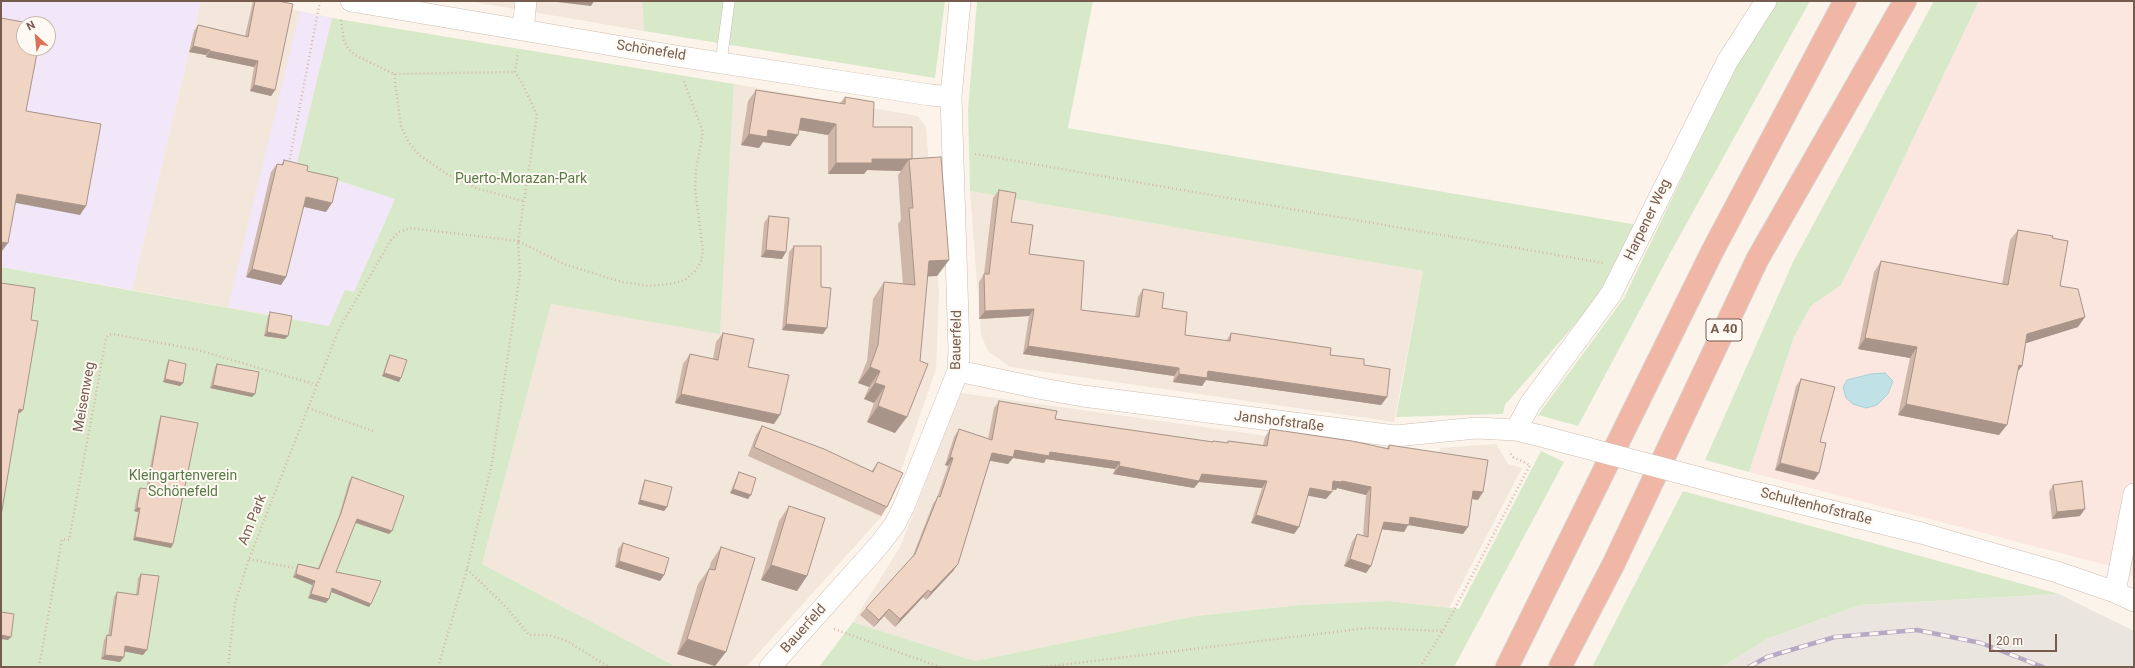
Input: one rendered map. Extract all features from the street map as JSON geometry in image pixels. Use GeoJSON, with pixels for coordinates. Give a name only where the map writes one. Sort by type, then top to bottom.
{"type":"FeatureCollection","features":[{"type":"Feature","properties":{"kind":"highway"},"geometry":{"type":"LineString","coordinates":[[1507,667],[1712,252],[1845,1]]}},
{"type":"Feature","properties":{"kind":"highway","name":"A 40"},"geometry":{"type":"LineString","coordinates":[[1560,667],[1614,563],[1758,260],[1904,1]]}},
{"type":"Feature","properties":{"kind":"street"},"geometry":{"type":"LineString","coordinates":[[524,30],[526,1]]}},
{"type":"Feature","properties":{"kind":"street","name":"Bauerfeld"},"geometry":{"type":"LineString","coordinates":[[770,667],[880,544],[895,524],[912,486],[958,371],[959,344],[951,97],[960,1]]}},
{"type":"Feature","properties":{"kind":"street","name":"Harpener Weg"},"geometry":{"type":"LineString","coordinates":[[1516,430],[1530,404],[1611,294],[1727,62],[1766,1]]}},
{"type":"Feature","properties":{"kind":"street","name":"Schönefeld"},"geometry":{"type":"LineString","coordinates":[[346,7],[524,30],[676,56],[951,97]]}},
{"type":"Feature","properties":{"kind":"street","name":"Janshofstraße"},"geometry":{"type":"LineString","coordinates":[[958,371],[1043,389],[1395,436],[1476,428],[1516,430]]}},
{"type":"Feature","properties":{"kind":"street","name":"Schultenhofstraße"},"geometry":{"type":"LineString","coordinates":[[1516,430],[1734,487],[1921,533],[2057,572],[2115,592],[2134,601]]}},
{"type":"Feature","properties":{"kind":"street"},"geometry":{"type":"LineString","coordinates":[[2115,592],[2134,494]]}},
{"type":"Feature","properties":{"kind":"lane"},"geometry":{"type":"LineString","coordinates":[[721,62],[729,2]]}},
{"type":"Feature","properties":{"kind":"path"},"geometry":{"type":"LineString","coordinates":[[289,163],[320,1]]}},
{"type":"Feature","properties":{"kind":"path"},"geometry":{"type":"LineString","coordinates":[[346,7],[344,41],[348,48],[355,56],[394,74],[514,72]]}},
{"type":"Feature","properties":{"kind":"path"},"geometry":{"type":"LineString","coordinates":[[438,667],[467,569],[492,463],[520,274],[518,241],[537,115],[522,83],[514,72],[524,30]]}},
{"type":"Feature","properties":{"kind":"path","name":"Am Park"},"geometry":{"type":"LineString","coordinates":[[228,667],[235,604],[249,559],[339,329],[391,240],[399,232],[410,228],[518,241],[564,264],[622,282],[650,286],[670,284],[685,280],[695,271],[701,262],[703,252],[695,188],[696,170],[703,132],[676,56]]}},
{"type":"Feature","properties":{"kind":"path"},"geometry":{"type":"LineString","coordinates":[[394,74],[400,126],[408,141],[419,155],[447,174],[476,188],[523,201]]}},
{"type":"Feature","properties":{"kind":"path"},"geometry":{"type":"LineString","coordinates":[[953,151],[1611,264]]}},
{"type":"Feature","properties":{"kind":"path","name":"Meisenweg"},"geometry":{"type":"LineString","coordinates":[[39,667],[62,539],[69,540],[106,339],[108,335],[112,334],[198,350],[317,385]]}},
{"type":"Feature","properties":{"kind":"path"},"geometry":{"type":"LineString","coordinates":[[308,408],[373,431]]}},
{"type":"Feature","properties":{"kind":"path"},"geometry":{"type":"LineString","coordinates":[[1420,667],[1443,631],[1530,465]]}},
{"type":"Feature","properties":{"kind":"path"},"geometry":{"type":"LineString","coordinates":[[249,559],[300,569]]}},
{"type":"Feature","properties":{"kind":"path"},"geometry":{"type":"LineString","coordinates":[[467,569],[506,607],[529,635],[549,635],[567,641],[609,667]]}},
{"type":"Feature","properties":{"kind":"path"},"geometry":{"type":"LineString","coordinates":[[811,620],[940,667]]}},
{"type":"Feature","properties":{"kind":"path"},"geometry":{"type":"LineString","coordinates":[[1043,667],[1368,628],[1443,631]]}},
{"type":"Feature","properties":{"kind":"shaded area"},"geometry":{"type":"Polygon","coordinates":[[[1,1],[201,1],[132,290],[1,267],[1,1]]]}},
{"type":"Feature","properties":{"kind":"shaded area"},"geometry":{"type":"Polygon","coordinates":[[[201,1],[252,1],[332,18],[296,167],[345,290],[329,326],[132,290],[201,1]]]}},
{"type":"Feature","properties":{"kind":"shaded area"},"geometry":{"type":"Polygon","coordinates":[[[468,1],[642,1],[644,31],[468,1]]]}},
{"type":"Feature","properties":{"kind":"shaded area"},"geometry":{"type":"Polygon","coordinates":[[[1979,1],[2134,1],[2134,577],[2114,567],[1749,472],[1794,337],[1811,306],[1841,285],[1893,181],[1979,1]]]}},
{"type":"Feature","properties":{"kind":"shaded area"},"geometry":{"type":"Polygon","coordinates":[[[300,11],[332,18],[296,167],[395,199],[354,293],[345,290],[329,326],[228,307],[300,11]]]}},
{"type":"Feature","properties":{"kind":"shaded area"},"geometry":{"type":"Polygon","coordinates":[[[734,84],[918,116],[926,127],[939,292],[936,369],[897,482],[883,515],[746,667],[677,667],[482,564],[551,304],[720,333],[734,84]]]}},
{"type":"Feature","properties":{"kind":"shaded area"},"geometry":{"type":"Polygon","coordinates":[[[970,191],[1423,271],[1394,422],[1010,367],[988,351],[981,335],[970,191]]]}},
{"type":"Feature","properties":{"kind":"shaded area"},"geometry":{"type":"Polygon","coordinates":[[[961,393],[1438,460],[1440,448],[1496,444],[1508,464],[1522,468],[1449,608],[1388,601],[1300,605],[1195,616],[975,661],[853,622],[900,547],[961,393]]]}},
{"type":"Feature","properties":{"kind":"shaded area"},"geometry":{"type":"Polygon","coordinates":[[[2059,594],[2134,631],[2134,667],[1722,667],[1767,639],[1860,605],[2059,594]]]}},
{"type":"Feature","properties":{"kind":"green space"},"geometry":{"type":"Polygon","coordinates":[[[642,1],[945,1],[935,78],[644,31],[642,1]]]}},
{"type":"Feature","properties":{"kind":"green space"},"geometry":{"type":"Polygon","coordinates":[[[977,1],[1093,1],[1068,128],[1638,225],[1594,302],[1505,405],[1503,414],[1396,417],[1423,271],[970,191],[968,110],[977,1]]]}},
{"type":"Feature","properties":{"kind":"green space"},"geometry":{"type":"Polygon","coordinates":[[[1778,1],[1810,1],[1673,248],[1578,426],[1538,415],[1624,298],[1736,66],[1778,1]]]}},
{"type":"Feature","properties":{"kind":"green space"},"geometry":{"type":"Polygon","coordinates":[[[1934,1],[1979,1],[1893,181],[1841,285],[1811,306],[1794,337],[1749,472],[1705,460],[1793,262],[1934,1]]]}},
{"type":"Feature","properties":{"kind":"green space"},"geometry":{"type":"Polygon","coordinates":[[[332,18],[734,84],[720,334],[551,304],[482,564],[677,667],[1,667],[1,267],[329,326],[345,290],[354,292],[395,199],[296,167],[332,18]]]}},
{"type":"Feature","properties":{"kind":"green space"},"geometry":{"type":"Polygon","coordinates":[[[1541,451],[1564,462],[1454,667],[819,667],[853,622],[975,661],[1195,616],[1300,605],[1388,601],[1459,609],[1541,451]]]}},
{"type":"Feature","properties":{"kind":"green space"},"geometry":{"type":"Polygon","coordinates":[[[1683,491],[2059,594],[1860,605],[1767,639],[1722,667],[1592,667],[1683,491]]]}},
{"type":"Feature","properties":{"kind":"water"},"geometry":{"type":"Polygon","coordinates":[[[1885,373],[1893,381],[1888,394],[1877,405],[1866,408],[1853,404],[1846,398],[1843,387],[1847,380],[1871,374],[1885,373]]]}},
{"type":"Feature","properties":{"kind":"building"},"geometry":{"type":"Polygon","coordinates":[[[255,1],[278,1],[293,4],[275,90],[254,85],[258,61],[193,46],[198,25],[248,37],[255,1]]]}},
{"type":"Feature","properties":{"kind":"building"},"geometry":{"type":"Polygon","coordinates":[[[1,18],[16,21],[16,56],[36,56],[26,111],[101,124],[86,206],[17,194],[8,243],[1,242],[1,18]]]}},
{"type":"Feature","properties":{"kind":"building"},"geometry":{"type":"Polygon","coordinates":[[[756,90],[845,104],[845,97],[874,102],[873,127],[912,127],[912,159],[872,159],[872,163],[836,163],[836,124],[801,118],[798,135],[768,130],[767,137],[749,134],[756,90]]]}},
{"type":"Feature","properties":{"kind":"building"},"geometry":{"type":"Polygon","coordinates":[[[941,157],[949,260],[929,261],[920,361],[928,364],[907,417],[878,406],[885,386],[875,383],[880,371],[870,367],[878,345],[884,282],[915,285],[909,208],[913,208],[909,159],[941,157]]]}},
{"type":"Feature","properties":{"kind":"building"},"geometry":{"type":"Polygon","coordinates":[[[284,160],[308,166],[307,171],[338,178],[332,203],[306,197],[286,277],[252,269],[277,164],[283,165],[284,160]]]}},
{"type":"Feature","properties":{"kind":"building"},"geometry":{"type":"Polygon","coordinates":[[[999,190],[1016,193],[1011,222],[1033,225],[1029,254],[1084,261],[1081,310],[1139,317],[1143,289],[1164,293],[1162,308],[1187,312],[1185,335],[1230,341],[1231,333],[1331,348],[1330,355],[1364,359],[1364,365],[1390,369],[1387,397],[1208,371],[1207,378],[1179,374],[1179,368],[1028,346],[1034,309],[985,311],[984,274],[989,274],[999,190]]]}},
{"type":"Feature","properties":{"kind":"building"},"geometry":{"type":"Polygon","coordinates":[[[769,216],[789,218],[786,252],[766,250],[769,216]]]}},
{"type":"Feature","properties":{"kind":"building"},"geometry":{"type":"Polygon","coordinates":[[[2018,230],[2053,236],[2052,238],[2068,241],[2060,286],[2078,289],[2085,317],[2027,334],[2022,366],[2019,365],[2007,425],[1906,404],[1917,347],[1865,338],[1881,261],[2008,285],[2018,230]]]}},
{"type":"Feature","properties":{"kind":"building"},"geometry":{"type":"Polygon","coordinates":[[[794,246],[821,246],[821,287],[831,288],[827,328],[786,324],[794,246]]]}},
{"type":"Feature","properties":{"kind":"building"},"geometry":{"type":"Polygon","coordinates":[[[1,283],[35,288],[31,320],[38,321],[23,410],[19,409],[1,516],[1,283]]]}},
{"type":"Feature","properties":{"kind":"building"},"geometry":{"type":"Polygon","coordinates":[[[270,312],[292,316],[288,336],[267,332],[270,312]]]}},
{"type":"Feature","properties":{"kind":"building"},"geometry":{"type":"Polygon","coordinates":[[[723,333],[754,339],[748,367],[789,375],[780,415],[681,394],[690,354],[718,360],[723,333]]]}},
{"type":"Feature","properties":{"kind":"building"},"geometry":{"type":"Polygon","coordinates":[[[390,355],[407,360],[401,378],[384,373],[390,355]]]}},
{"type":"Feature","properties":{"kind":"building"},"geometry":{"type":"Polygon","coordinates":[[[169,360],[186,364],[183,383],[165,379],[169,360]]]}},
{"type":"Feature","properties":{"kind":"building"},"geometry":{"type":"Polygon","coordinates":[[[217,364],[259,372],[255,394],[213,385],[217,364]]]}},
{"type":"Feature","properties":{"kind":"building"},"geometry":{"type":"Polygon","coordinates":[[[1801,379],[1835,387],[1820,442],[1826,443],[1819,473],[1780,463],[1801,379]]]}},
{"type":"Feature","properties":{"kind":"building"},"geometry":{"type":"Polygon","coordinates":[[[999,401],[1057,411],[1055,419],[1213,442],[1228,443],[1228,441],[1267,446],[1270,429],[1352,441],[1389,449],[1389,445],[1488,460],[1483,492],[1473,491],[1468,527],[1410,517],[1409,525],[1384,522],[1371,566],[1350,559],[1357,534],[1368,537],[1371,487],[1342,481],[1333,481],[1332,492],[1310,488],[1299,527],[1256,515],[1267,481],[1202,474],[1199,481],[1119,466],[1120,462],[1050,452],[1049,456],[1015,450],[1013,457],[992,453],[958,564],[931,592],[928,590],[900,619],[889,609],[879,620],[866,608],[915,554],[938,496],[940,497],[953,458],[950,457],[959,429],[992,440],[999,401]]]}},
{"type":"Feature","properties":{"kind":"building"},"geometry":{"type":"Polygon","coordinates":[[[161,416],[198,423],[173,544],[135,537],[140,508],[137,508],[140,488],[148,489],[161,416]]]}},
{"type":"Feature","properties":{"kind":"building"},"geometry":{"type":"Polygon","coordinates":[[[762,426],[824,449],[873,472],[878,462],[903,473],[887,507],[754,447],[762,426]]]}},
{"type":"Feature","properties":{"kind":"building"},"geometry":{"type":"Polygon","coordinates":[[[739,472],[756,478],[751,495],[733,489],[739,472]]]}},
{"type":"Feature","properties":{"kind":"building"},"geometry":{"type":"Polygon","coordinates":[[[352,477],[404,496],[392,531],[357,519],[336,572],[381,581],[371,604],[332,588],[329,599],[311,594],[315,581],[296,574],[298,564],[319,569],[341,513],[352,477]]]}},
{"type":"Feature","properties":{"kind":"building"},"geometry":{"type":"Polygon","coordinates":[[[645,480],[672,487],[667,507],[640,500],[645,480]]]}},
{"type":"Feature","properties":{"kind":"building"},"geometry":{"type":"Polygon","coordinates":[[[2082,481],[2085,509],[2057,512],[2053,485],[2082,481]]]}},
{"type":"Feature","properties":{"kind":"building"},"geometry":{"type":"Polygon","coordinates":[[[789,506],[825,518],[807,576],[771,565],[789,506]]]}},
{"type":"Feature","properties":{"kind":"building"},"geometry":{"type":"Polygon","coordinates":[[[623,543],[669,558],[664,575],[619,561],[623,543]]]}},
{"type":"Feature","properties":{"kind":"building"},"geometry":{"type":"Polygon","coordinates":[[[721,547],[755,558],[726,652],[687,639],[709,569],[715,570],[721,547]]]}},
{"type":"Feature","properties":{"kind":"building"},"geometry":{"type":"Polygon","coordinates":[[[141,574],[159,576],[147,650],[125,646],[124,657],[105,655],[107,635],[111,636],[117,592],[138,595],[141,574]]]}},
{"type":"Feature","properties":{"kind":"building"},"geometry":{"type":"Polygon","coordinates":[[[1,612],[14,614],[11,637],[1,635],[1,612]]]}},
{"type":"Feature","properties":{"kind":"railway"},"geometry":{"type":"LineString","coordinates":[[1749,667],[1767,657],[1835,637],[1917,630],[1981,643],[2043,667]]}},
{"type":"Feature","properties":{"kind":"park label","name":"Puerto-Morazan-Park"},"geometry":{"type":"Point","coordinates":[521,179]}},
{"type":"Feature","properties":{"kind":"park label","name":"Kleingartenverein Schönefeld"},"geometry":{"type":"Point","coordinates":[183,484]}}]}
